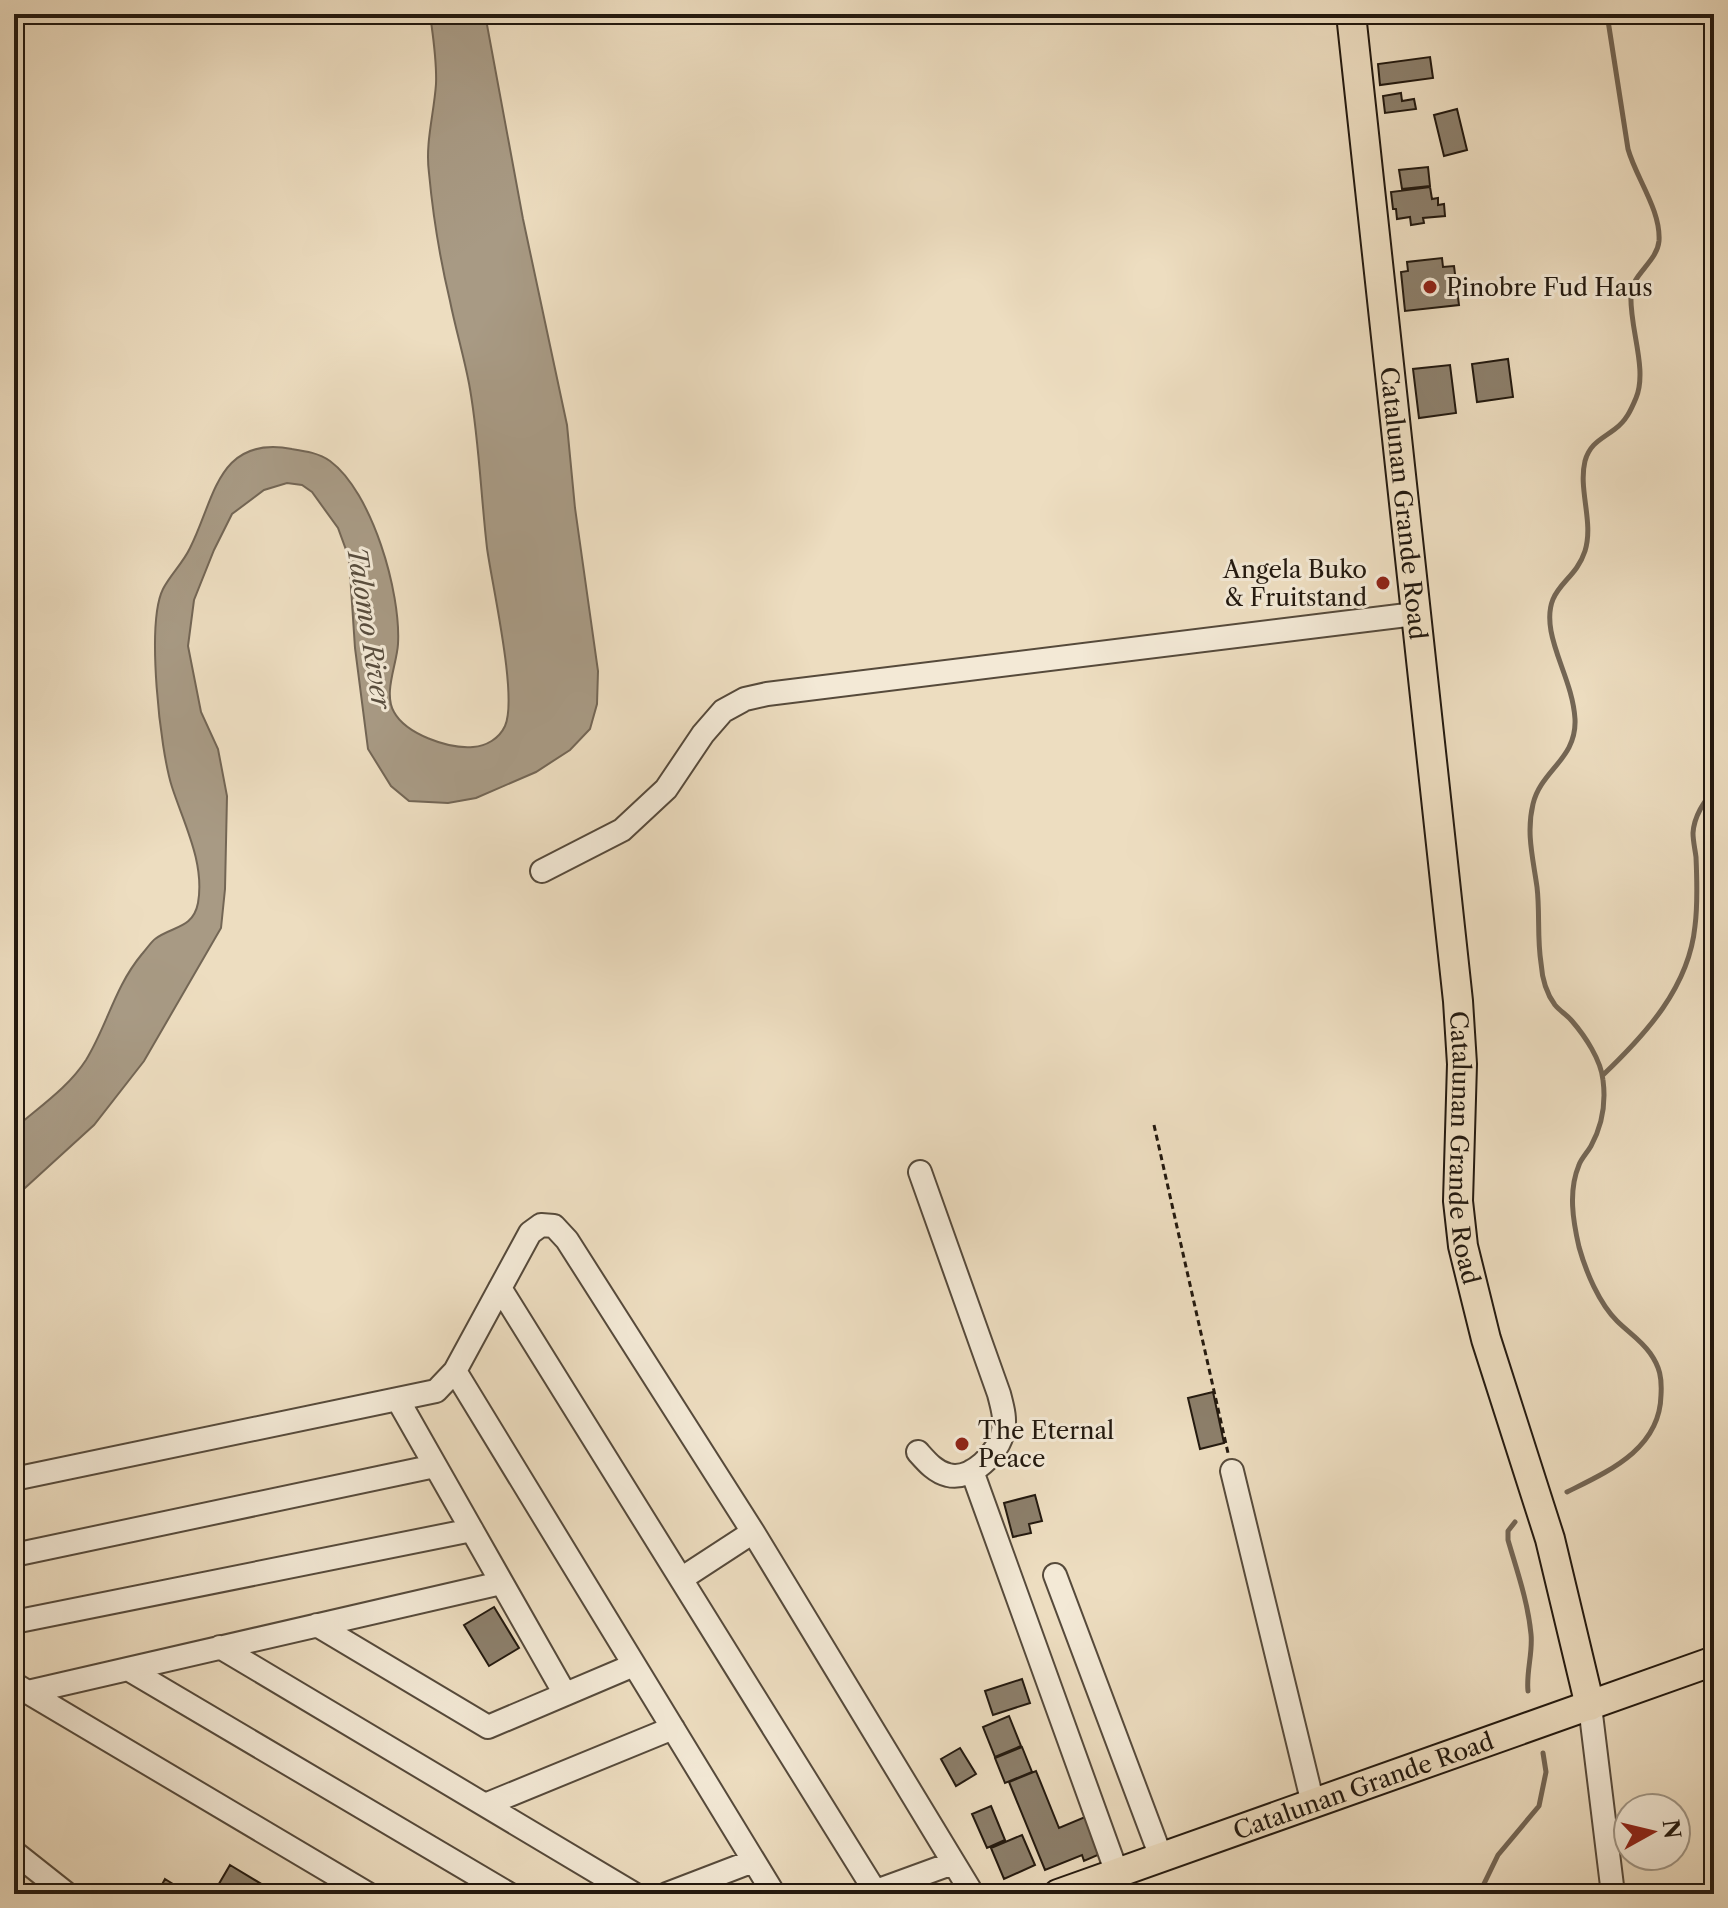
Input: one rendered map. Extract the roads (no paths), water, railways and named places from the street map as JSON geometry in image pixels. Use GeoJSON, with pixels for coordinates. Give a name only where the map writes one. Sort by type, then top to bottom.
{"type":"FeatureCollection","features":[{"type":"Feature","properties":{"kind":"main road","name":"Catalunan Grande Road"},"geometry":{"type":"LineString","coordinates":[[1058,1894],[1590,1706],[1550,1539],[1486,1339],[1463,1246],[1458,1186],[1462,1094],[1458,1001],[1351,14]]}},
{"type":"Feature","properties":{"kind":"main road"},"geometry":{"type":"LineString","coordinates":[[1590,1706],[1714,1661]]}},
{"type":"Feature","properties":{"kind":"street"},"geometry":{"type":"LineString","coordinates":[[542,871],[622,830],[666,789],[723,711],[745,699],[1415,614]]}},
{"type":"Feature","properties":{"kind":"street"},"geometry":{"type":"LineString","coordinates":[[918,1452],[944,1474],[952,1476],[972,1471],[995,1449],[1002,1436],[1003,1409],[920,1172]]}},
{"type":"Feature","properties":{"kind":"street"},"geometry":{"type":"LineString","coordinates":[[14,1479],[436,1391],[455,1371],[530,1233],[548,1224],[560,1231],[753,1532],[972,1893]]}},
{"type":"Feature","properties":{"kind":"street"},"geometry":{"type":"LineString","coordinates":[[500,1288],[872,1893],[953,1863]]}},
{"type":"Feature","properties":{"kind":"street"},"geometry":{"type":"LineString","coordinates":[[455,1371],[774,1894]]}},
{"type":"Feature","properties":{"kind":"street"},"geometry":{"type":"LineString","coordinates":[[398,1400],[565,1694]]}},
{"type":"Feature","properties":{"kind":"street"},"geometry":{"type":"LineString","coordinates":[[14,1555],[435,1466]]}},
{"type":"Feature","properties":{"kind":"street"},"geometry":{"type":"LineString","coordinates":[[972,1471],[1117,1873]]}},
{"type":"Feature","properties":{"kind":"street"},"geometry":{"type":"LineString","coordinates":[[1232,1471],[1313,1804]]}},
{"type":"Feature","properties":{"kind":"street"},"geometry":{"type":"LineString","coordinates":[[14,1622],[472,1530]]}},
{"type":"Feature","properties":{"kind":"street"},"geometry":{"type":"LineString","coordinates":[[681,1579],[753,1532]]}},
{"type":"Feature","properties":{"kind":"street"},"geometry":{"type":"LineString","coordinates":[[1055,1575],[1161,1857]]}},
{"type":"Feature","properties":{"kind":"street"},"geometry":{"type":"LineString","coordinates":[[21,1688],[128,1669],[501,1583]]}},
{"type":"Feature","properties":{"kind":"street"},"geometry":{"type":"LineString","coordinates":[[317,1625],[488,1727],[634,1665]]}},
{"type":"Feature","properties":{"kind":"street"},"geometry":{"type":"LineString","coordinates":[[220,1647],[634,1894]]}},
{"type":"Feature","properties":{"kind":"street"},"geometry":{"type":"LineString","coordinates":[[128,1669],[509,1894]]}},
{"type":"Feature","properties":{"kind":"street"},"geometry":{"type":"LineString","coordinates":[[21,1688],[368,1894]]}},
{"type":"Feature","properties":{"kind":"street"},"geometry":{"type":"LineString","coordinates":[[1590,1706],[1613,1894]]}},
{"type":"Feature","properties":{"kind":"street"},"geometry":{"type":"LineString","coordinates":[[485,1805],[673,1728]]}},
{"type":"Feature","properties":{"kind":"street"},"geometry":{"type":"LineString","coordinates":[[14,1852],[67,1894]]}},
{"type":"Feature","properties":{"kind":"street"},"geometry":{"type":"LineString","coordinates":[[667,1894],[753,1861]]}},
{"type":"Feature","properties":{"kind":"water","name":"Talomo River"},"geometry":{"type":"Polygon","coordinates":[[[430,14],[485,14],[523,219],[567,425],[575,508],[598,671],[597,704],[590,729],[570,750],[536,772],[476,798],[448,803],[409,801],[391,786],[368,749],[355,648],[349,558],[338,528],[312,492],[302,485],[287,483],[264,490],[232,514],[194,600],[188,646],[201,712],[218,749],[227,796],[221,928],[144,1061],[94,1125],[14,1198],[14,1129],[79,1070],[94,1047],[132,967],[155,939],[192,918],[198,903],[196,858],[172,787],[163,745],[155,657],[156,629],[163,589],[187,553],[213,491],[233,461],[248,452],[267,447],[312,453],[330,461],[359,495],[381,545],[395,598],[398,644],[390,696],[394,712],[400,720],[440,743],[463,747],[487,743],[496,738],[505,726],[508,712],[506,667],[487,548],[473,409],[437,237],[428,162],[436,75],[430,14]]]}},
{"type":"Feature","properties":{"kind":"waterway"},"geometry":{"type":"LineString","coordinates":[[1567,1492],[1615,1466],[1642,1444],[1658,1414],[1661,1389],[1660,1373],[1653,1358],[1604,1305],[1589,1277],[1579,1247],[1573,1216],[1574,1185],[1580,1163],[1595,1138],[1600,1122],[1603,1080],[1596,1056],[1587,1041],[1555,1005],[1545,985],[1530,835],[1537,792],[1565,755],[1574,733],[1571,696],[1551,631],[1551,604],[1585,551],[1588,529],[1583,472],[1587,455],[1597,442],[1622,422],[1636,398],[1640,374],[1631,307],[1632,287],[1654,255],[1659,241],[1652,206],[1628,149],[1607,14]]}},
{"type":"Feature","properties":{"kind":"waterway"},"geometry":{"type":"LineString","coordinates":[[1603,1075],[1635,1043],[1663,1008],[1684,969],[1697,909],[1694,827],[1700,810],[1714,789]]}},
{"type":"Feature","properties":{"kind":"waterway"},"geometry":{"type":"LineString","coordinates":[[1515,1522],[1508,1531],[1508,1540],[1530,1622],[1528,1691]]}},
{"type":"Feature","properties":{"kind":"waterway"},"geometry":{"type":"LineString","coordinates":[[1479,1894],[1498,1855],[1539,1806],[1546,1772],[1543,1753]]}},
{"type":"Feature","properties":{"kind":"place","name":"Pinobre Fud Haus"},"geometry":{"type":"Point","coordinates":[1430,287]}},
{"type":"Feature","properties":{"kind":"place","name":"Angela Buko & Fruitstand"},"geometry":{"type":"Point","coordinates":[1383,583]}},
{"type":"Feature","properties":{"kind":"place","name":"The Eternal Peace"},"geometry":{"type":"Point","coordinates":[962,1444]}}]}
